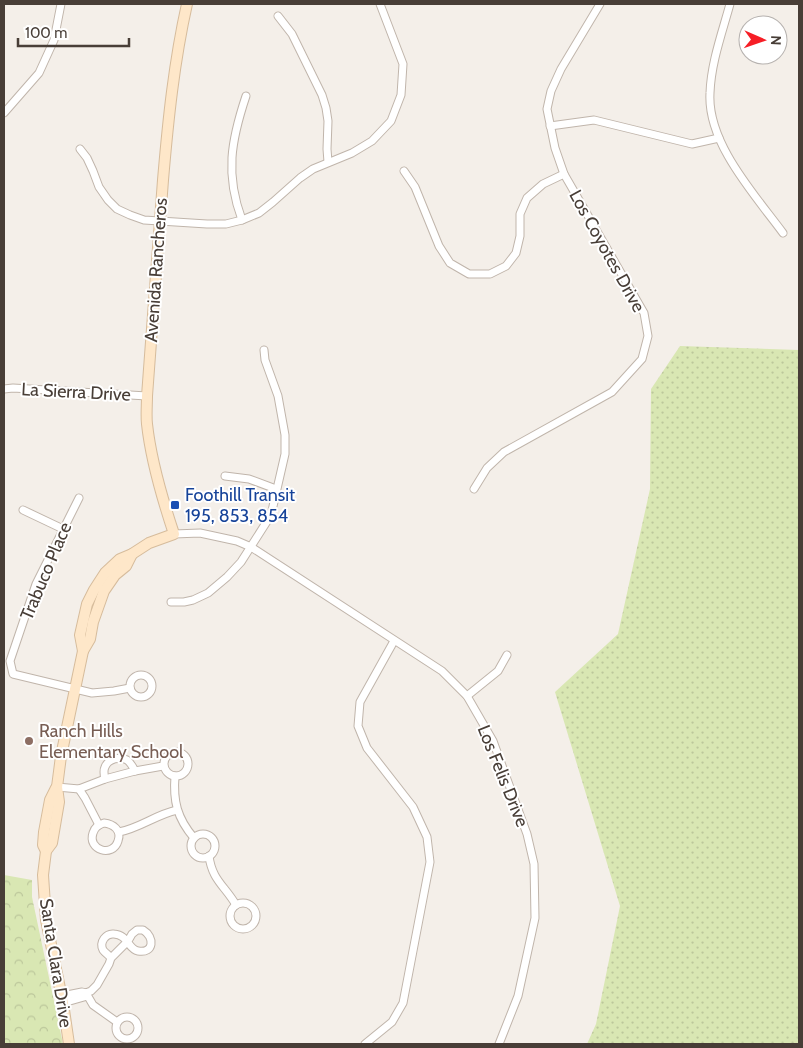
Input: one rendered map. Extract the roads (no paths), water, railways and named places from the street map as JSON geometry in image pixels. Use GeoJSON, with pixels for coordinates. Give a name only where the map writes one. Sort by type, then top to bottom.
{"type":"FeatureCollection","features":[{"type":"Feature","properties":{"kind":"main road","name":"Avenida Rancheros"},"geometry":{"type":"LineString","coordinates":[[174,534],[164,505],[152,455],[147,422],[159,220],[168,119],[187,4]]}},
{"type":"Feature","properties":{"kind":"main road","name":"Santa Clara Drive"},"geometry":{"type":"LineString","coordinates":[[69,1044],[63,1000],[46,920],[43,875],[46,851],[52,843],[59,802],[57,787],[61,756],[83,652],[90,639],[93,622],[104,591],[116,575],[126,566],[132,554],[149,543],[174,534]]}},
{"type":"Feature","properties":{"kind":"street"},"geometry":{"type":"LineString","coordinates":[[4,113],[39,72],[54,40],[61,4]]}},
{"type":"Feature","properties":{"kind":"street"},"geometry":{"type":"LineString","coordinates":[[80,149],[87,158],[99,187],[108,200],[117,209],[130,216],[144,220],[226,224],[259,213],[313,169],[352,153],[372,141],[391,121],[401,95],[403,64],[380,4]]}},
{"type":"Feature","properties":{"kind":"street","name":"Los Coyotes Drive"},"geometry":{"type":"LineString","coordinates":[[474,489],[487,468],[504,452],[612,392],[642,359],[648,336],[644,313],[564,174],[555,148],[547,109],[551,91],[561,69],[600,4]]}},
{"type":"Feature","properties":{"kind":"street"},"geometry":{"type":"LineString","coordinates":[[730,4],[713,67],[710,95],[712,117],[719,138],[740,176],[783,233]]}},
{"type":"Feature","properties":{"kind":"street"},"geometry":{"type":"LineString","coordinates":[[278,16],[292,34],[322,95],[328,121],[328,162]]}},
{"type":"Feature","properties":{"kind":"street"},"geometry":{"type":"LineString","coordinates":[[242,220],[232,187],[232,161],[235,134],[246,96]]}},
{"type":"Feature","properties":{"kind":"street"},"geometry":{"type":"LineString","coordinates":[[550,126],[594,120],[692,144],[719,138]]}},
{"type":"Feature","properties":{"kind":"street"},"geometry":{"type":"LineString","coordinates":[[404,171],[415,187],[439,246],[450,263],[469,274],[490,274],[506,266],[516,253],[520,236],[520,214],[527,198],[543,184],[564,174]]}},
{"type":"Feature","properties":{"kind":"street"},"geometry":{"type":"LineString","coordinates":[[171,602],[194,600],[208,593],[227,577],[241,562],[270,515],[285,454],[285,434],[278,396],[265,360],[264,350]]}},
{"type":"Feature","properties":{"kind":"street","name":"La Sierra Drive"},"geometry":{"type":"LineString","coordinates":[[4,389],[148,396]]}},
{"type":"Feature","properties":{"kind":"street"},"geometry":{"type":"LineString","coordinates":[[225,476],[249,479],[276,489]]}},
{"type":"Feature","properties":{"kind":"street","name":"Trabuco Place"},"geometry":{"type":"LineString","coordinates":[[75,690],[13,674],[10,661],[36,584],[79,498]]}},
{"type":"Feature","properties":{"kind":"street"},"geometry":{"type":"LineString","coordinates":[[23,510],[63,529]]}},
{"type":"Feature","properties":{"kind":"street","name":"Los Felis Drive"},"geometry":{"type":"LineString","coordinates":[[174,534],[200,532],[237,541],[251,547],[442,671],[467,696],[493,741],[527,834],[534,864],[535,918],[518,996],[499,1044]]}},
{"type":"Feature","properties":{"kind":"street"},"geometry":{"type":"LineString","coordinates":[[365,1044],[392,1022],[403,1003],[430,862],[426,837],[413,807],[367,748],[358,726],[360,702],[394,640]]}},
{"type":"Feature","properties":{"kind":"street"},"geometry":{"type":"LineString","coordinates":[[467,696],[498,670],[507,655]]}},
{"type":"Feature","properties":{"kind":"street"},"geometry":{"type":"LineString","coordinates":[[75,690],[92,693],[130,688]]}},
{"type":"Feature","properties":{"kind":"street"},"geometry":{"type":"LineString","coordinates":[[175,752],[184,756],[188,766],[182,775],[176,776],[170,774],[163,766],[166,756],[175,752]]}},
{"type":"Feature","properties":{"kind":"street"},"geometry":{"type":"LineString","coordinates":[[105,779],[104,770],[106,764],[117,758],[128,761],[135,771]]}},
{"type":"Feature","properties":{"kind":"street"},"geometry":{"type":"LineString","coordinates":[[57,787],[79,789],[105,779],[163,766]]}},
{"type":"Feature","properties":{"kind":"street"},"geometry":{"type":"LineString","coordinates":[[176,776],[177,810],[185,827],[194,838]]}},
{"type":"Feature","properties":{"kind":"street"},"geometry":{"type":"LineString","coordinates":[[79,789],[98,825]]}},
{"type":"Feature","properties":{"kind":"street"},"geometry":{"type":"LineString","coordinates":[[119,832],[177,810]]}},
{"type":"Feature","properties":{"kind":"street"},"geometry":{"type":"LineString","coordinates":[[104,823],[111,824],[119,832],[116,846],[112,849],[101,850],[92,843],[91,838],[95,827],[98,825],[104,823]]}},
{"type":"Feature","properties":{"kind":"street"},"geometry":{"type":"LineString","coordinates":[[199,834],[210,835],[215,842],[213,853],[209,856],[204,858],[193,855],[191,844],[199,834]]}},
{"type":"Feature","properties":{"kind":"street"},"geometry":{"type":"LineString","coordinates":[[209,856],[210,864],[217,880],[236,905]]}},
{"type":"Feature","properties":{"kind":"street"},"geometry":{"type":"LineString","coordinates":[[63,1000],[82,992],[91,991],[97,985],[111,958],[128,941],[124,937],[116,934],[105,937],[103,950],[111,958]]}},
{"type":"Feature","properties":{"kind":"street"},"geometry":{"type":"LineString","coordinates":[[86,993],[93,1004],[117,1022]]}},
{"type":"Feature","properties":{"kind":"street"},"geometry":{"type":"LineString","coordinates":[[126,1016],[137,1021],[137,1035],[130,1042],[118,1034],[116,1030],[117,1022],[126,1016]]}},
{"type":"Feature","properties":{"kind":"place","name":"Foothill Transit 195, 853, 854"},"geometry":{"type":"Point","coordinates":[175,505]}},
{"type":"Feature","properties":{"kind":"place","name":"Ranch Hills Elementary School"},"geometry":{"type":"Point","coordinates":[29,741]}}]}
